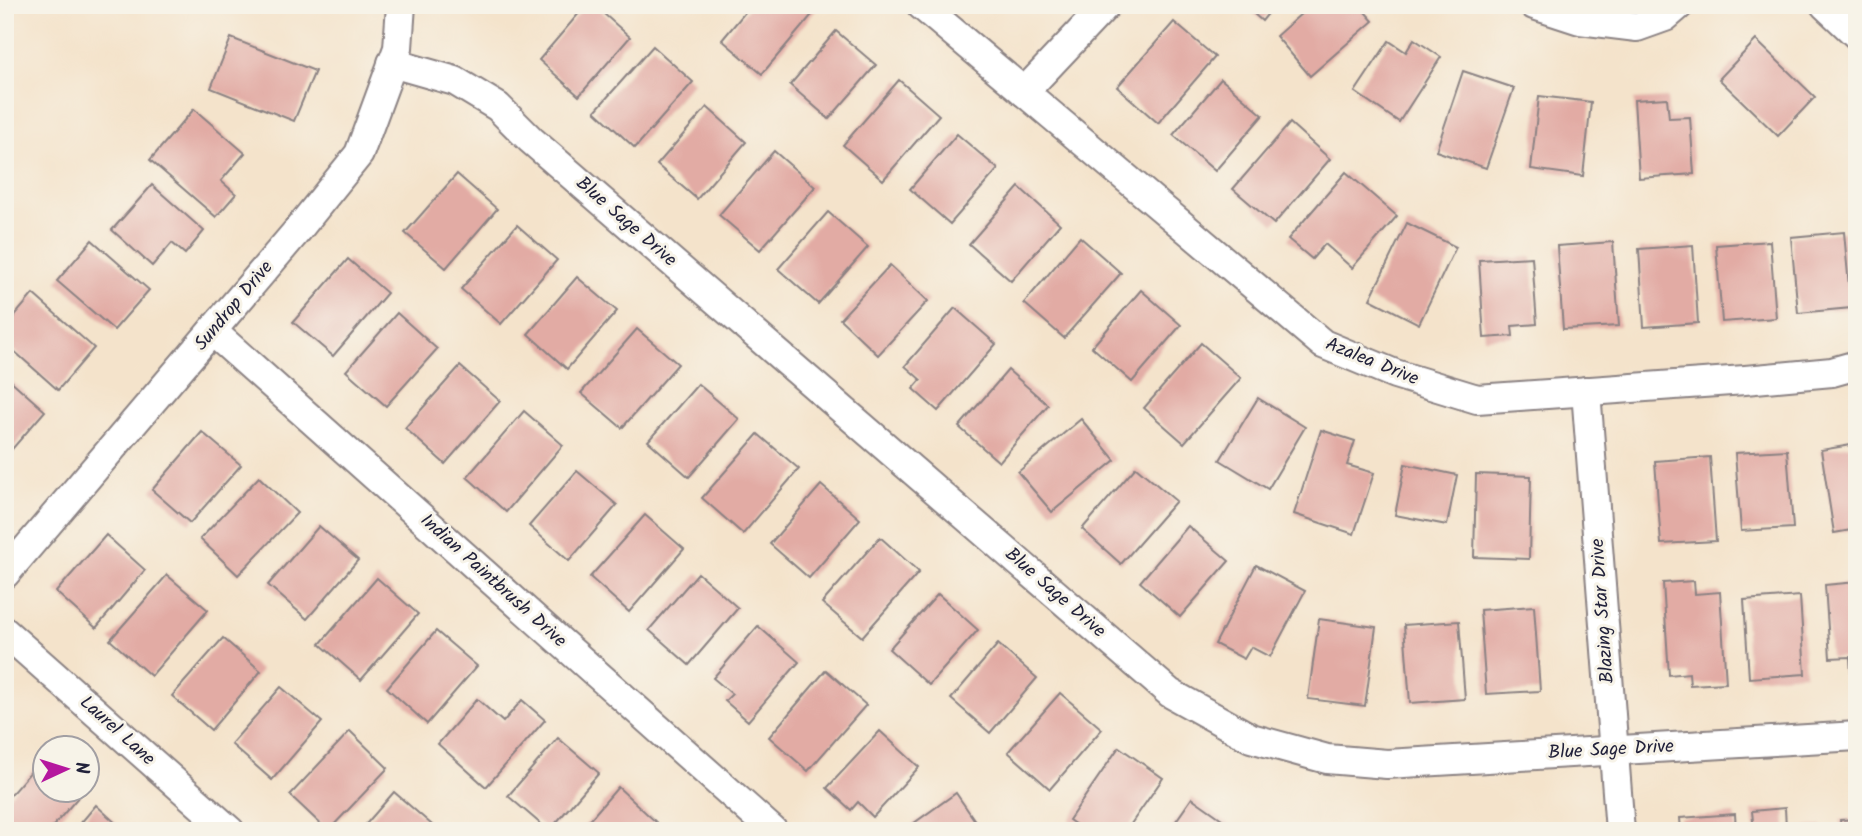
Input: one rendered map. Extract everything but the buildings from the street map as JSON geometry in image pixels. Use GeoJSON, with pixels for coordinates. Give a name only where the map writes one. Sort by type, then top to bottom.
{"type":"FeatureCollection","features":[{"type":"Feature","properties":{"kind":"street","name":"Sundrop Drive"},"geometry":{"type":"LineString","coordinates":[[5,574],[359,154],[398,48],[401,5]]}},
{"type":"Feature","properties":{"kind":"street","name":"Azalea Drive"},"geometry":{"type":"LineString","coordinates":[[921,5],[1322,344],[1395,374],[1477,399],[1745,380],[1832,372],[1857,365]]}},
{"type":"Feature","properties":{"kind":"street"},"geometry":{"type":"LineString","coordinates":[[1024,92],[1106,5]]}},
{"type":"Feature","properties":{"kind":"street"},"geometry":{"type":"LineString","coordinates":[[1534,5],[1580,20],[1637,27],[1665,16],[1679,5]]}},
{"type":"Feature","properties":{"kind":"street"},"geometry":{"type":"LineString","coordinates":[[1825,5],[1857,35]]}},
{"type":"Feature","properties":{"kind":"street","name":"Blue Sage Drive"},"geometry":{"type":"LineString","coordinates":[[392,63],[455,81],[499,107],[542,149],[1170,693],[1251,738],[1327,759],[1387,764],[1857,736]]}},
{"type":"Feature","properties":{"kind":"street","name":"Indian Paintbrush Drive"},"geometry":{"type":"LineString","coordinates":[[212,331],[773,831]]}},
{"type":"Feature","properties":{"kind":"street","name":"Blazing Star Drive"},"geometry":{"type":"LineString","coordinates":[[1586,391],[1620,831]]}},
{"type":"Feature","properties":{"kind":"street","name":"Laurel Lane"},"geometry":{"type":"LineString","coordinates":[[5,632],[230,831]]}}]}
